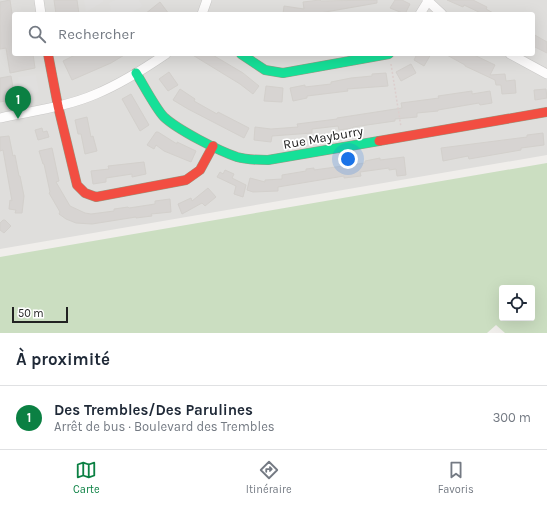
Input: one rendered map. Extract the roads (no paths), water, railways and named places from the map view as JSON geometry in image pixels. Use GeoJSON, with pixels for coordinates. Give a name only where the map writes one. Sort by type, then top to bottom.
{"type":"FeatureCollection","features":[{"type":"Feature","properties":{"kind":"street"},"geometry":{"type":"LineString","coordinates":[[39,0],[41,12]]}},
{"type":"Feature","properties":{"kind":"street"},"geometry":{"type":"LineString","coordinates":[[203,12],[207,0]]}},
{"type":"Feature","properties":{"kind":"street"},"geometry":{"type":"LineString","coordinates":[[421,12],[427,1],[440,12]]}},
{"type":"Feature","properties":{"kind":"street"},"geometry":{"type":"LineString","coordinates":[[48,56],[58,106],[77,185],[82,192],[89,196],[186,180],[196,175],[203,168],[213,146]]}},
{"type":"Feature","properties":{"kind":"street"},"geometry":{"type":"LineString","coordinates":[[0,118],[58,106],[96,95],[163,56]]}},
{"type":"Feature","properties":{"kind":"street"},"geometry":{"type":"LineString","coordinates":[[244,56],[265,70],[283,73],[390,58]]}},
{"type":"Feature","properties":{"kind":"street"},"geometry":{"type":"LineString","coordinates":[[514,56],[547,74]]}},
{"type":"Feature","properties":{"kind":"street","name":"Rue Mayburry"},"geometry":{"type":"LineString","coordinates":[[136,73],[167,120],[213,146],[238,157],[261,161],[547,112]]}},
{"type":"Feature","properties":{"kind":"place","name":"Des Trembles/Des Parulines"},"geometry":{"type":"Point","coordinates":[18,119]}}]}
